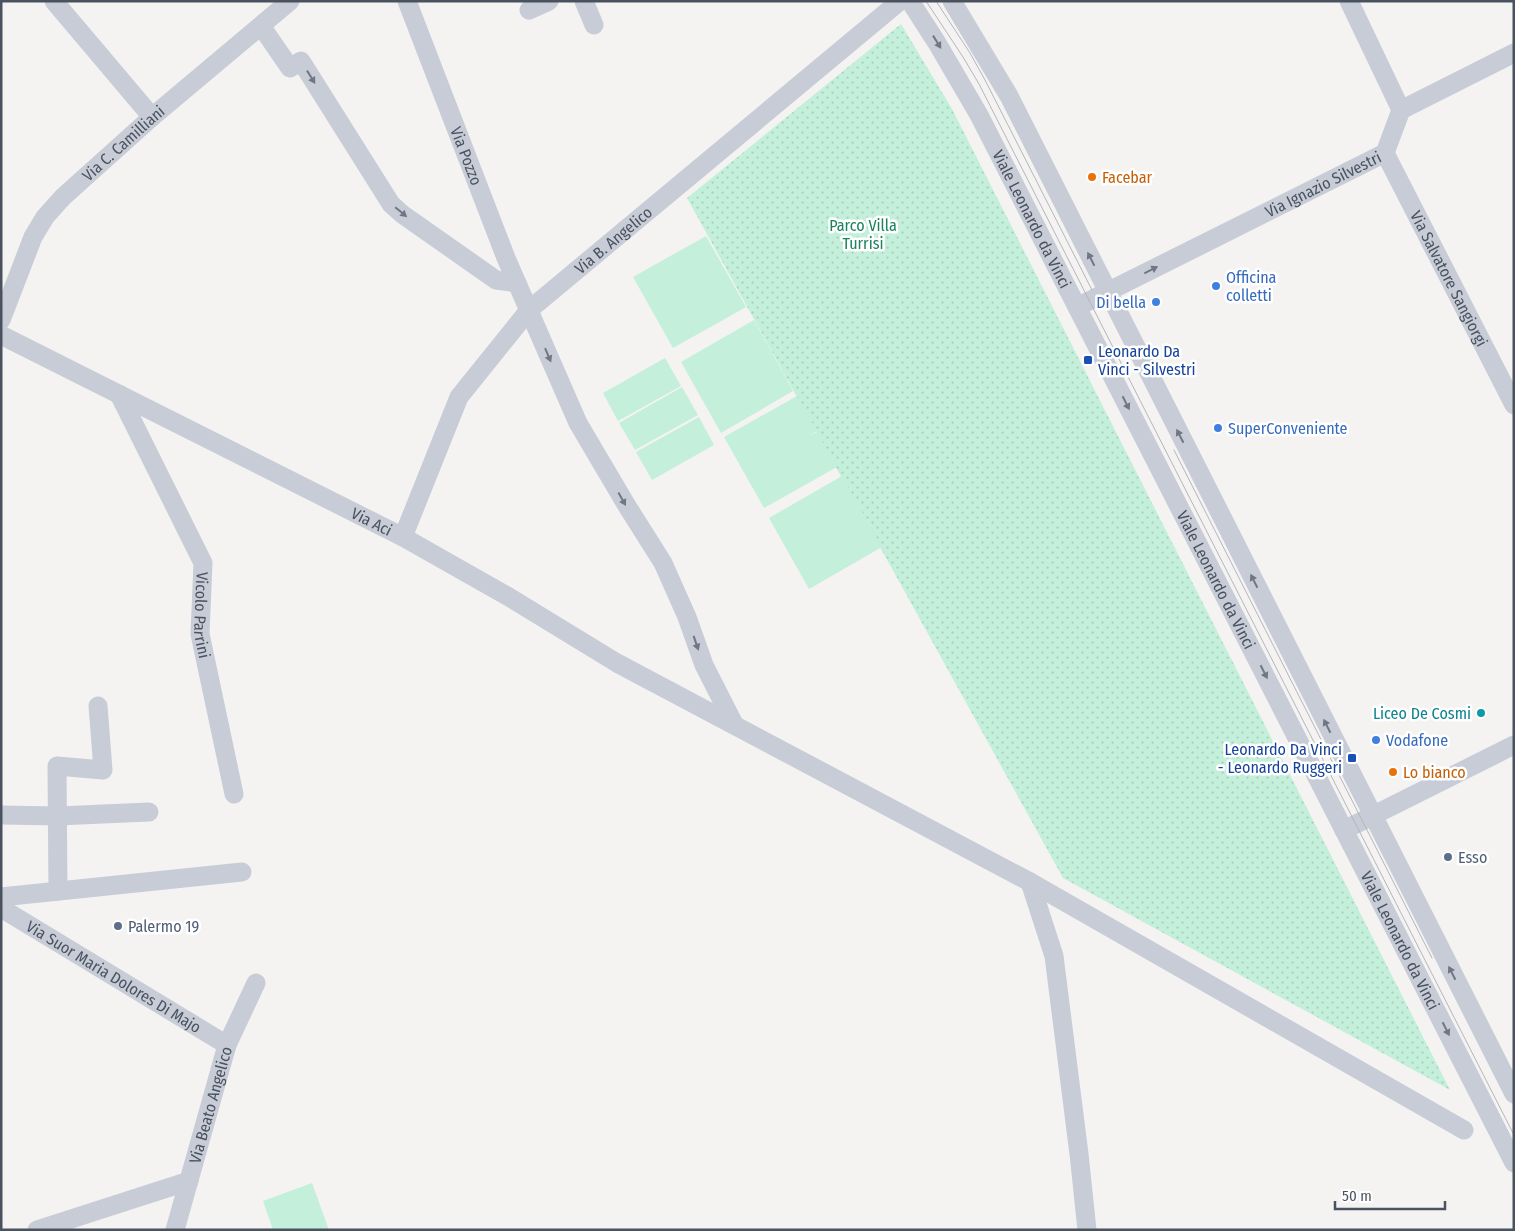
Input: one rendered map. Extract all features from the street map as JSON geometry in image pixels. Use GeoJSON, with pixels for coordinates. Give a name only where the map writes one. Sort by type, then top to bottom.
{"type":"FeatureCollection","features":[{"type":"Feature","properties":{"kind":"street"},"geometry":{"type":"LineString","coordinates":[[54,1],[152,117]]}},
{"type":"Feature","properties":{"kind":"street","name":"Via C. Camilliani"},"geometry":{"type":"LineString","coordinates":[[1,320],[33,237],[45,217],[63,197],[152,117],[290,1]]}},
{"type":"Feature","properties":{"kind":"street","name":"Via Pozzo"},"geometry":{"type":"LineString","coordinates":[[407,1],[517,283],[578,423],[671,578],[704,665],[734,724]]}},
{"type":"Feature","properties":{"kind":"street"},"geometry":{"type":"LineString","coordinates":[[529,10],[549,1]]}},
{"type":"Feature","properties":{"kind":"street"},"geometry":{"type":"LineString","coordinates":[[584,1],[594,25]]}},
{"type":"Feature","properties":{"kind":"street","name":"Via B. Angelico"},"geometry":{"type":"LineString","coordinates":[[404,537],[459,397],[529,310],[900,1]]}},
{"type":"Feature","properties":{"kind":"street","name":"Viale Leonardo da Vinci"},"geometry":{"type":"LineString","coordinates":[[910,1],[979,115],[1514,1163]]}},
{"type":"Feature","properties":{"kind":"street","name":"Viale Leonardo da Vinci"},"geometry":{"type":"LineString","coordinates":[[952,1],[1009,96],[1514,1094]]}},
{"type":"Feature","properties":{"kind":"street"},"geometry":{"type":"LineString","coordinates":[[1349,1],[1401,110],[1514,53]]}},
{"type":"Feature","properties":{"kind":"street"},"geometry":{"type":"LineString","coordinates":[[261,26],[290,68],[301,61],[391,204],[402,214],[496,280],[517,283]]}},
{"type":"Feature","properties":{"kind":"street","name":"Via Ignazio Silvestri"},"geometry":{"type":"LineString","coordinates":[[1077,307],[1385,153],[1401,110]]}},
{"type":"Feature","properties":{"kind":"street","name":"Via Salvatore Sangiorgi"},"geometry":{"type":"LineString","coordinates":[[1385,153],[1514,405]]}},
{"type":"Feature","properties":{"kind":"street","name":"Via Aci"},"geometry":{"type":"LineString","coordinates":[[1,335],[404,537],[509,597],[618,663],[1030,882],[1464,1130]]}},
{"type":"Feature","properties":{"kind":"street","name":"Vicolo Parrini"},"geometry":{"type":"LineString","coordinates":[[119,394],[203,562],[200,634],[234,794]]}},
{"type":"Feature","properties":{"kind":"street"},"geometry":{"type":"LineString","coordinates":[[58,891],[57,766],[103,770],[98,706]]}},
{"type":"Feature","properties":{"kind":"street"},"geometry":{"type":"LineString","coordinates":[[1344,830],[1514,745]]}},
{"type":"Feature","properties":{"kind":"street"},"geometry":{"type":"LineString","coordinates":[[1,815],[57,816],[150,812]]}},
{"type":"Feature","properties":{"kind":"street"},"geometry":{"type":"LineString","coordinates":[[1,897],[242,872]]}},
{"type":"Feature","properties":{"kind":"street"},"geometry":{"type":"LineString","coordinates":[[1030,882],[1054,956],[1079,1154],[1086,1230]]}},
{"type":"Feature","properties":{"kind":"street","name":"Via Suor Maria Dolores Di Majo"},"geometry":{"type":"LineString","coordinates":[[1,908],[227,1045]]}},
{"type":"Feature","properties":{"kind":"street","name":"Via Beato Angelico"},"geometry":{"type":"LineString","coordinates":[[174,1230],[227,1045],[256,983]]}},
{"type":"Feature","properties":{"kind":"street"},"geometry":{"type":"LineString","coordinates":[[37,1230],[188,1181]]}},
{"type":"Feature","properties":{"kind":"green space","name":"Parco Villa Turrisi"},"geometry":{"type":"Polygon","coordinates":[[[901,24],[952,109],[1450,1090],[1063,878],[687,198],[901,24]]]}},
{"type":"Feature","properties":{"kind":"green space"},"geometry":{"type":"Polygon","coordinates":[[[706,236],[746,307],[673,348],[633,277],[706,236]]]}},
{"type":"Feature","properties":{"kind":"green space"},"geometry":{"type":"Polygon","coordinates":[[[754,320],[793,391],[721,433],[681,362],[754,320]]]}},
{"type":"Feature","properties":{"kind":"green space"},"geometry":{"type":"Polygon","coordinates":[[[665,358],[681,386],[618,421],[603,393],[665,358]]]}},
{"type":"Feature","properties":{"kind":"green space"},"geometry":{"type":"Polygon","coordinates":[[[682,387],[698,415],[635,450],[619,423],[682,387]]]}},
{"type":"Feature","properties":{"kind":"green space"},"geometry":{"type":"Polygon","coordinates":[[[797,396],[817,431],[808,436],[817,432],[837,467],[764,508],[724,437],[797,396]]]}},
{"type":"Feature","properties":{"kind":"green space"},"geometry":{"type":"Polygon","coordinates":[[[699,417],[714,445],[652,480],[636,452],[699,417]]]}},
{"type":"Feature","properties":{"kind":"green space"},"geometry":{"type":"Polygon","coordinates":[[[842,476],[882,547],[809,589],[769,518],[842,476]]]}},
{"type":"Feature","properties":{"kind":"green space"},"geometry":{"type":"Polygon","coordinates":[[[312,1183],[329,1230],[273,1230],[263,1201],[312,1183]]]}},
{"type":"Feature","properties":{"kind":"tram line"},"geometry":{"type":"LineString","coordinates":[[926,1],[979,84],[1514,1135]]}},
{"type":"Feature","properties":{"kind":"tram line"},"geometry":{"type":"LineString","coordinates":[[936,1],[985,80],[1092,290]]}},
{"type":"Feature","properties":{"kind":"tram line"},"geometry":{"type":"LineString","coordinates":[[1174,450],[1432,958]]}},
{"type":"Feature","properties":{"kind":"place","name":"Facebar"},"geometry":{"type":"Point","coordinates":[1092,177]}},
{"type":"Feature","properties":{"kind":"place","name":"Officina colletti"},"geometry":{"type":"Point","coordinates":[1216,286]}},
{"type":"Feature","properties":{"kind":"place","name":"Di bella"},"geometry":{"type":"Point","coordinates":[1156,302]}},
{"type":"Feature","properties":{"kind":"place","name":"Leonardo Da Vinci - Silvestri"},"geometry":{"type":"Point","coordinates":[1088,360]}},
{"type":"Feature","properties":{"kind":"place","name":"SuperConveniente"},"geometry":{"type":"Point","coordinates":[1218,428]}},
{"type":"Feature","properties":{"kind":"place","name":"Liceo De Cosmi"},"geometry":{"type":"Point","coordinates":[1481,713]}},
{"type":"Feature","properties":{"kind":"place","name":"Vodafone"},"geometry":{"type":"Point","coordinates":[1376,740]}},
{"type":"Feature","properties":{"kind":"place","name":"Leonardo Da Vinci - Leonardo Ruggeri"},"geometry":{"type":"Point","coordinates":[1352,758]}},
{"type":"Feature","properties":{"kind":"place","name":"Lo bianco"},"geometry":{"type":"Point","coordinates":[1393,772]}},
{"type":"Feature","properties":{"kind":"place","name":"Esso"},"geometry":{"type":"Point","coordinates":[1448,857]}},
{"type":"Feature","properties":{"kind":"place","name":"Palermo 19"},"geometry":{"type":"Point","coordinates":[118,926]}}]}
